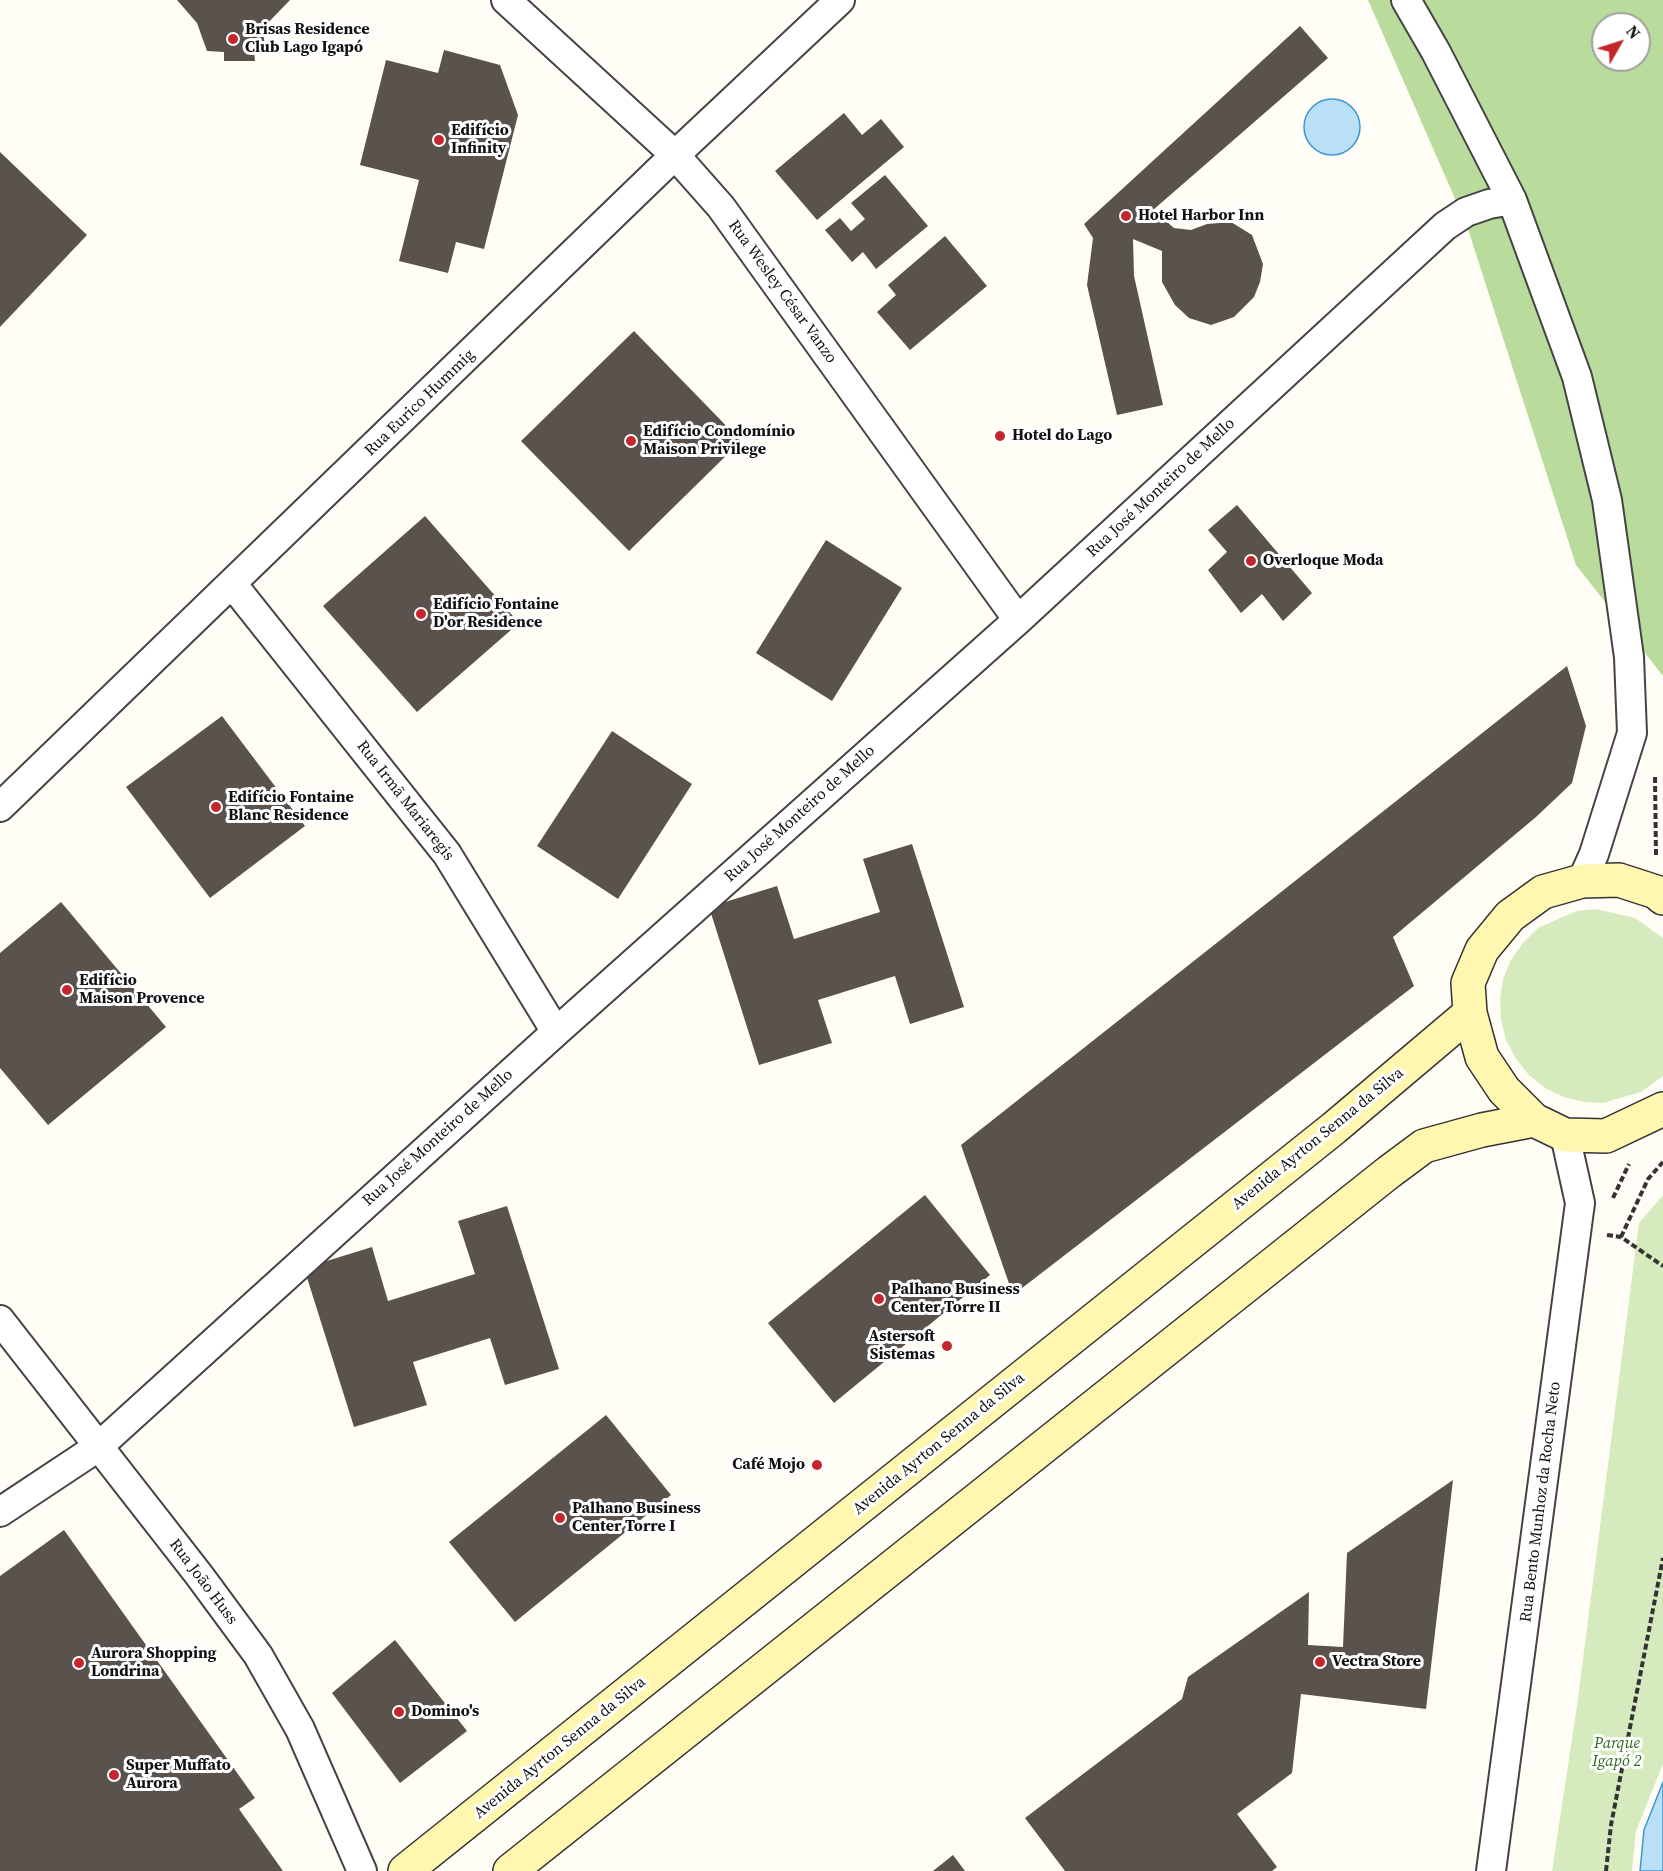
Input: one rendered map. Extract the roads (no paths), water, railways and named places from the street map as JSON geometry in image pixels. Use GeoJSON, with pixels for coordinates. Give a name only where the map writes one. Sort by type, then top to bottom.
{"type":"FeatureCollection","features":[{"type":"Feature","properties":{"kind":"main road"},"geometry":{"type":"LineString","coordinates":[[1658,1112],[1606,1136],[1565,1135],[1534,1120],[1504,1090],[1482,1057],[1470,1013],[1468,983],[1482,950],[1510,916],[1543,892],[1582,881],[1619,880],[1656,892],[1663,898]]}},
{"type":"Feature","properties":{"kind":"main road","name":"Avenida Ayrton Senna da Silva"},"geometry":{"type":"LineString","coordinates":[[405,1871],[1324,1136],[1470,1013]]}},
{"type":"Feature","properties":{"kind":"main road"},"geometry":{"type":"LineString","coordinates":[[510,1871],[1397,1165],[1424,1146],[1482,1130],[1534,1120]]}},
{"type":"Feature","properties":{"kind":"street","name":"Rua Wesley César Vanzo"},"geometry":{"type":"LineString","coordinates":[[506,0],[675,155],[721,207],[1018,620]]}},
{"type":"Feature","properties":{"kind":"street","name":"Rua Eurico Hummig"},"geometry":{"type":"LineString","coordinates":[[0,807],[233,585],[675,155],[840,0]]}},
{"type":"Feature","properties":{"kind":"street"},"geometry":{"type":"LineString","coordinates":[[1406,0],[1436,52],[1512,200],[1577,377],[1607,500],[1629,657],[1632,733],[1594,854],[1582,881]]}},
{"type":"Feature","properties":{"kind":"street","name":"Rua José Monteiro de Mello"},"geometry":{"type":"LineString","coordinates":[[0,1512],[98,1447],[556,1032],[1018,620],[1445,226],[1466,212],[1489,204],[1512,200]]}},
{"type":"Feature","properties":{"kind":"street","name":"Rua Irmã Mariaregis"},"geometry":{"type":"LineString","coordinates":[[233,585],[447,854],[556,1032]]}},
{"type":"Feature","properties":{"kind":"street","name":"Rua Bento Munhoz da Rocha Neto"},"geometry":{"type":"LineString","coordinates":[[1491,1871],[1580,1203],[1565,1135]]}},
{"type":"Feature","properties":{"kind":"street","name":"Rua João Huss"},"geometry":{"type":"LineString","coordinates":[[0,1320],[199,1575],[258,1655],[300,1729],[362,1871]]}},
{"type":"Feature","properties":{"kind":"water"},"geometry":{"type":"Polygon","coordinates":[[[1326,99],[1338,99],[1348,103],[1356,111],[1360,127],[1356,143],[1348,151],[1338,155],[1326,155],[1316,151],[1308,143],[1304,133],[1304,121],[1308,111],[1316,103],[1326,99]]]}},
{"type":"Feature","properties":{"kind":"water"},"geometry":{"type":"Polygon","coordinates":[[[1663,1782],[1663,1871],[1640,1871],[1644,1830],[1663,1782]]]}},
{"type":"Feature","properties":{"kind":"place","name":"Brisas Residence Club Lago Igapó"},"geometry":{"type":"Point","coordinates":[233,39]}},
{"type":"Feature","properties":{"kind":"place","name":"Edifício Infinity"},"geometry":{"type":"Point","coordinates":[439,140]}},
{"type":"Feature","properties":{"kind":"place","name":"Hotel Harbor Inn"},"geometry":{"type":"Point","coordinates":[1126,216]}},
{"type":"Feature","properties":{"kind":"place","name":"Hotel do Lago"},"geometry":{"type":"Point","coordinates":[1000,436]}},
{"type":"Feature","properties":{"kind":"place","name":"Edifício Condomínio Maison Privilege"},"geometry":{"type":"Point","coordinates":[631,441]}},
{"type":"Feature","properties":{"kind":"place","name":"Overloque Moda"},"geometry":{"type":"Point","coordinates":[1251,561]}},
{"type":"Feature","properties":{"kind":"place","name":"Edifício Fontaine D'or Residence"},"geometry":{"type":"Point","coordinates":[421,614]}},
{"type":"Feature","properties":{"kind":"place","name":"Edifício Fontaine Blanc Residence"},"geometry":{"type":"Point","coordinates":[216,807]}},
{"type":"Feature","properties":{"kind":"place","name":"Edifício Maison Provence"},"geometry":{"type":"Point","coordinates":[67,990]}},
{"type":"Feature","properties":{"kind":"place","name":"Palhano Business Center Torre II"},"geometry":{"type":"Point","coordinates":[879,1299]}},
{"type":"Feature","properties":{"kind":"place","name":"Astersoft Sistemas"},"geometry":{"type":"Point","coordinates":[947,1346]}},
{"type":"Feature","properties":{"kind":"place","name":"Café Mojo"},"geometry":{"type":"Point","coordinates":[817,1465]}},
{"type":"Feature","properties":{"kind":"place","name":"Palhano Business Center Torre I"},"geometry":{"type":"Point","coordinates":[560,1518]}},
{"type":"Feature","properties":{"kind":"place","name":"Vectra Store"},"geometry":{"type":"Point","coordinates":[1320,1662]}},
{"type":"Feature","properties":{"kind":"place","name":"Aurora Shopping Londrina"},"geometry":{"type":"Point","coordinates":[79,1663]}},
{"type":"Feature","properties":{"kind":"place","name":"Domino's"},"geometry":{"type":"Point","coordinates":[399,1712]}},
{"type":"Feature","properties":{"kind":"place","name":"Super Muffato Aurora"},"geometry":{"type":"Point","coordinates":[114,1775]}},
{"type":"Feature","properties":{"kind":"park label","name":"Parque Igapó 2"},"geometry":{"type":"Point","coordinates":[1617,1753]}}]}
